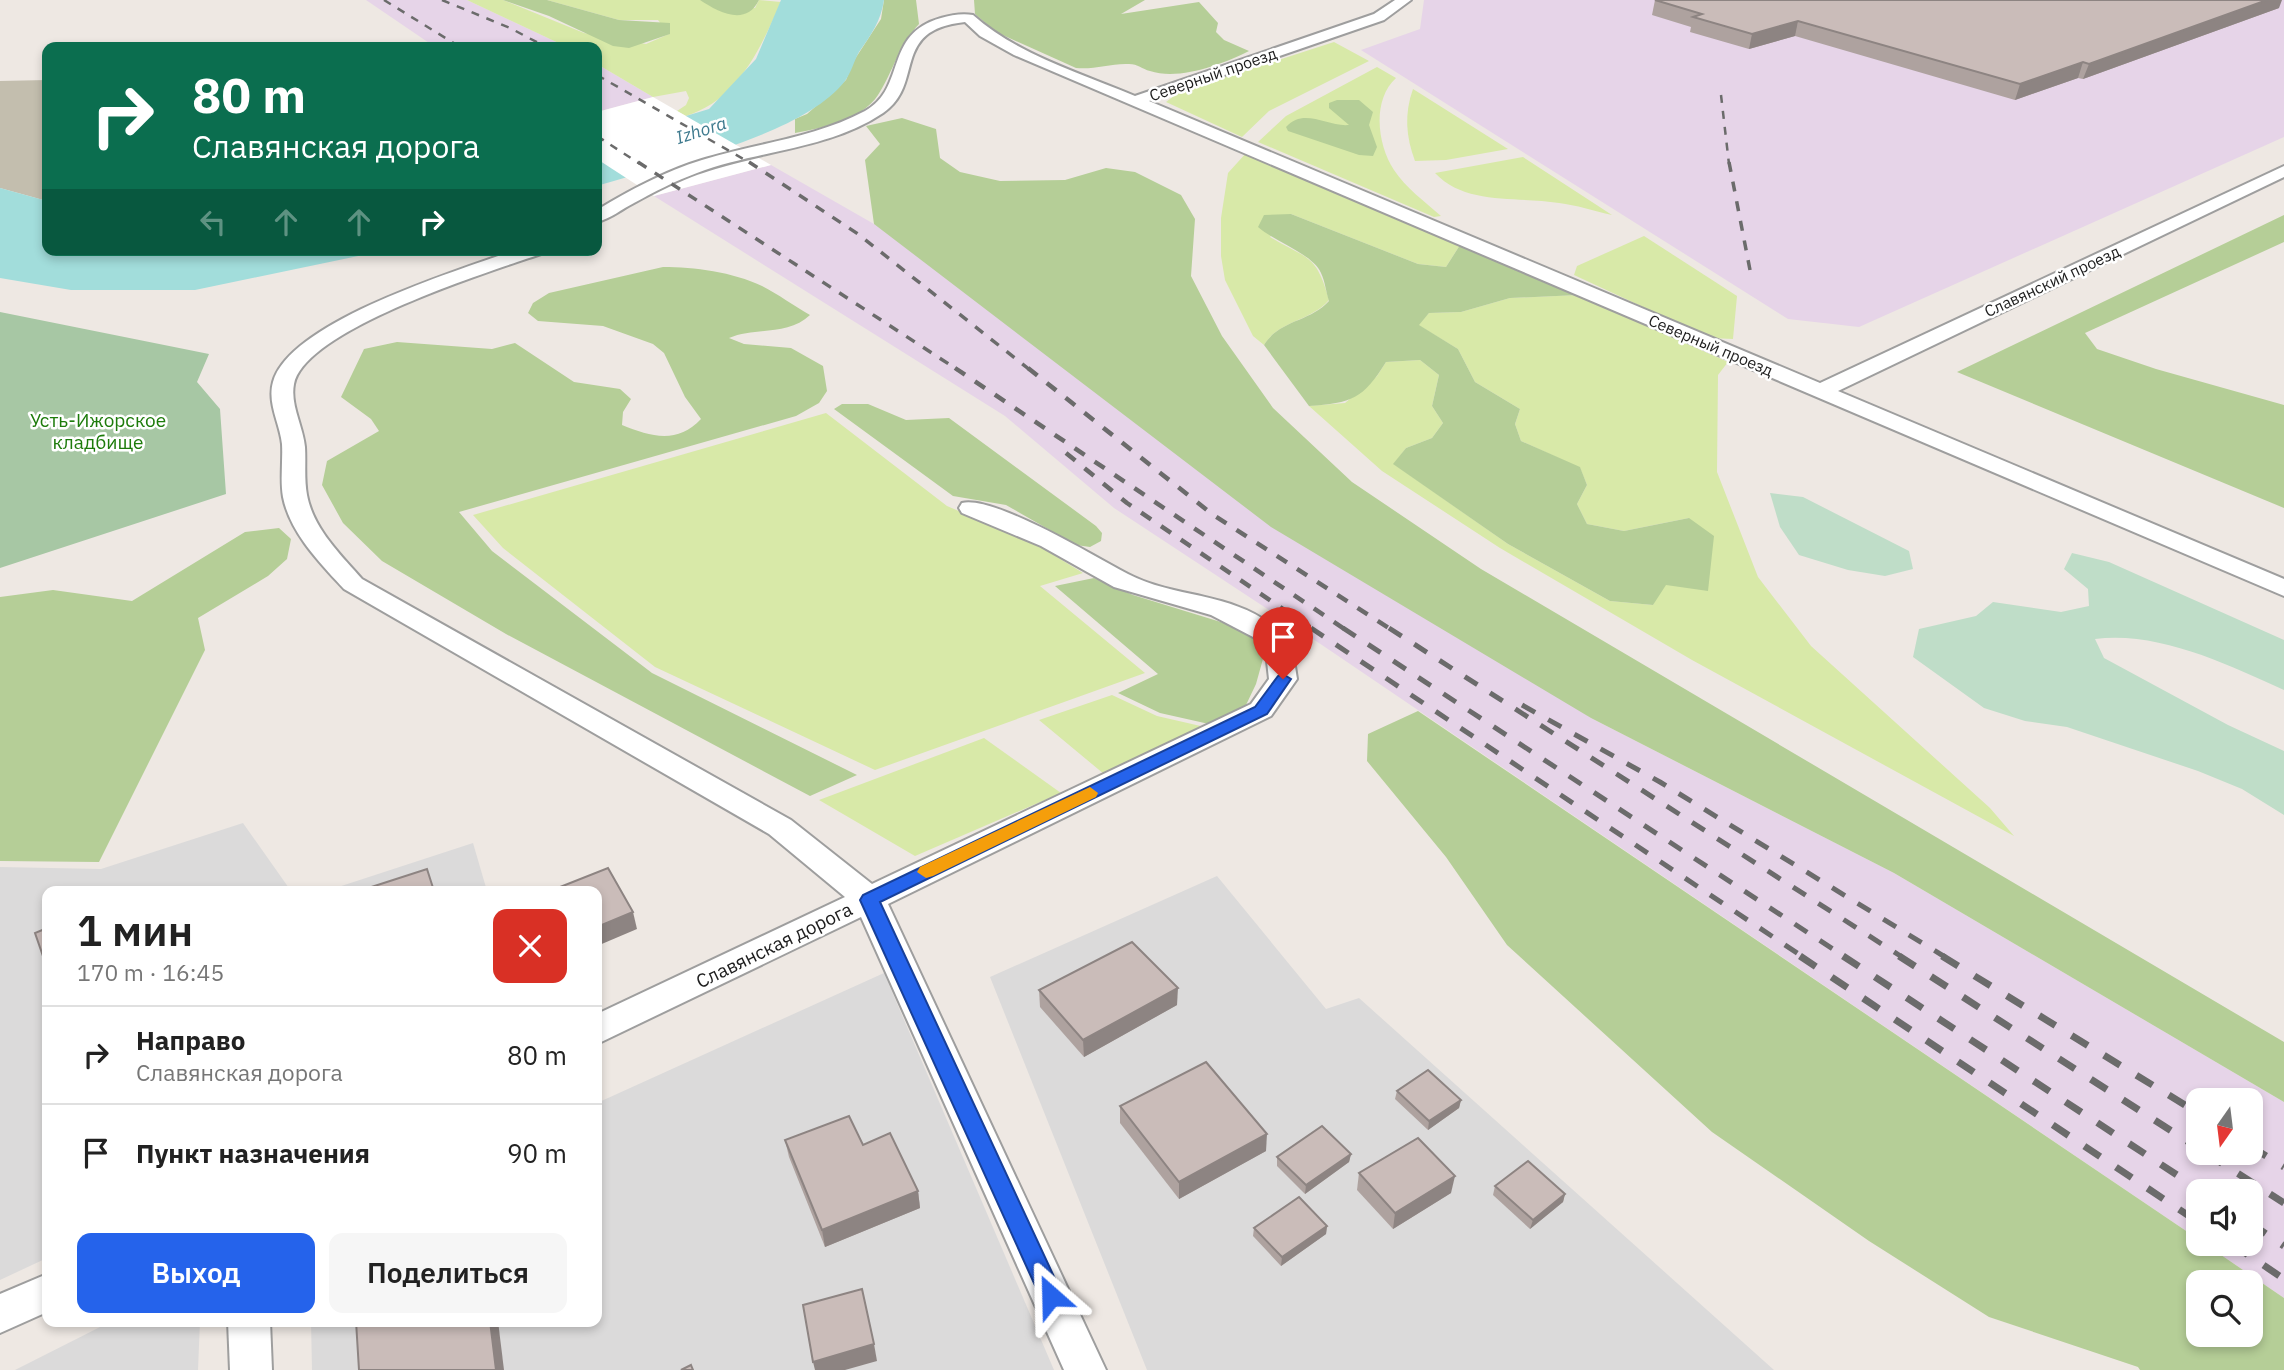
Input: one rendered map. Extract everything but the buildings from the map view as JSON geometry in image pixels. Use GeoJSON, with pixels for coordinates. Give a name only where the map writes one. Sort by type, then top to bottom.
{"type":"FeatureCollection","features":[{"type":"Feature","properties":{"kind":"street","name":"Северный проезд"},"geometry":{"type":"LineString","coordinates":[[1138,100],[1378,17],[1404,0]]}},
{"type":"Feature","properties":{"kind":"street","name":"Северный проезд"},"geometry":{"type":"LineString","coordinates":[[602,214],[637,192],[720,159],[805,141],[868,115],[896,93],[907,51],[929,26],[939,20],[968,18],[985,33],[1019,52],[1138,100],[1819,392],[2284,587]]}},
{"type":"Feature","properties":{"kind":"street","name":"Славянский проезд"},"geometry":{"type":"LineString","coordinates":[[1819,392],[2284,171]]}},
{"type":"Feature","properties":{"kind":"street"},"geometry":{"type":"LineString","coordinates":[[518,256],[372,310],[309,352],[286,377],[284,394],[293,442],[295,500],[321,548],[353,584],[780,827],[869,900],[1085,1370]]}},
{"type":"Feature","properties":{"kind":"street","name":"Славянская дорога"},"geometry":{"type":"LineString","coordinates":[[602,1028],[1261,710],[1283,679],[1280,652],[1264,632],[1220,608],[1123,582],[1049,541],[971,508]]}},
{"type":"Feature","properties":{"kind":"street"},"geometry":{"type":"LineString","coordinates":[[0,1314],[42,1294]]}},
{"type":"Feature","properties":{"kind":"street"},"geometry":{"type":"LineString","coordinates":[[249,1327],[251,1370]]}},
{"type":"Feature","properties":{"kind":"shaded area"},"geometry":{"type":"Polygon","coordinates":[[[366,0],[467,0],[556,42],[428,42],[366,0]]]}},
{"type":"Feature","properties":{"kind":"shaded area"},"geometry":{"type":"Polygon","coordinates":[[[1424,0],[2284,0],[2284,137],[1859,327],[1788,319],[1361,50],[1420,29],[1424,0]]]}},
{"type":"Feature","properties":{"kind":"shaded area"},"geometry":{"type":"Polygon","coordinates":[[[602,67],[653,97],[602,111],[602,67]]]}},
{"type":"Feature","properties":{"kind":"shaded area"},"geometry":{"type":"Polygon","coordinates":[[[42,80],[42,200],[0,188],[0,81],[42,80]]]}},
{"type":"Feature","properties":{"kind":"shaded area"},"geometry":{"type":"Polygon","coordinates":[[[771,165],[874,224],[1591,718],[1894,873],[2260,1088],[2186,1088],[2186,1166],[2263,1166],[2263,1090],[2284,1102],[2284,1298],[2263,1284],[2263,1270],[2243,1270],[2223,1256],[2263,1256],[2263,1179],[2186,1179],[2186,1231],[1322,645],[1114,508],[1005,416],[654,196],[771,165]]]}},
{"type":"Feature","properties":{"kind":"shaded area"},"geometry":{"type":"Polygon","coordinates":[[[243,823],[287,886],[42,886],[42,1260],[0,1280],[0,867],[101,869],[243,823]]]}},
{"type":"Feature","properties":{"kind":"shaded area"},"geometry":{"type":"Polygon","coordinates":[[[473,843],[486,886],[341,886],[473,843]]]}},
{"type":"Feature","properties":{"kind":"shaded area"},"geometry":{"type":"Polygon","coordinates":[[[1217,876],[1326,1009],[1359,998],[1774,1370],[1147,1370],[990,977],[1217,876]]]}},
{"type":"Feature","properties":{"kind":"shaded area"},"geometry":{"type":"Polygon","coordinates":[[[884,973],[1054,1370],[312,1370],[311,1327],[602,1327],[602,1101],[884,973]]]}},
{"type":"Feature","properties":{"kind":"shaded area"},"geometry":{"type":"Polygon","coordinates":[[[100,1327],[200,1327],[198,1370],[15,1370],[100,1327]]]}},
{"type":"Feature","properties":{"kind":"green space"},"geometry":{"type":"Polygon","coordinates":[[[467,0],[503,0],[584,33],[646,44],[669,34],[658,20],[619,20],[547,0],[700,0],[755,8],[759,0],[781,2],[745,71],[720,98],[686,116],[677,111],[686,105],[689,98],[686,91],[653,97],[602,67],[602,42],[556,42],[467,0]]]}},
{"type":"Feature","properties":{"kind":"green space"},"geometry":{"type":"Polygon","coordinates":[[[503,0],[547,0],[619,20],[670,23],[670,34],[629,48],[613,46],[549,16],[503,0]]]}},
{"type":"Feature","properties":{"kind":"green space"},"geometry":{"type":"Polygon","coordinates":[[[700,0],[759,0],[747,13],[731,15],[700,0]]]}},
{"type":"Feature","properties":{"kind":"green space"},"geometry":{"type":"Polygon","coordinates":[[[884,0],[916,0],[919,24],[906,41],[878,95],[871,104],[852,117],[795,133],[795,119],[807,114],[846,80],[853,62],[881,19],[884,0]]]}},
{"type":"Feature","properties":{"kind":"green space"},"geometry":{"type":"Polygon","coordinates":[[[974,0],[1145,0],[1121,14],[1199,2],[1218,23],[1216,32],[1224,40],[1249,51],[1201,70],[1174,74],[1162,74],[1129,64],[1076,68],[996,32],[975,14],[974,0]]]}},
{"type":"Feature","properties":{"kind":"green space"},"geometry":{"type":"Polygon","coordinates":[[[1334,42],[1369,61],[1269,111],[1242,137],[1166,102],[1179,92],[1334,42]]]}},
{"type":"Feature","properties":{"kind":"green space"},"geometry":{"type":"Polygon","coordinates":[[[1377,67],[1396,78],[1388,87],[1380,110],[1381,135],[1388,159],[1404,183],[1441,216],[1434,217],[1258,142],[1286,116],[1377,67]]]}},
{"type":"Feature","properties":{"kind":"green space"},"geometry":{"type":"Polygon","coordinates":[[[1413,89],[1508,149],[1446,160],[1415,161],[1407,125],[1413,89]]]}},
{"type":"Feature","properties":{"kind":"green space"},"geometry":{"type":"Polygon","coordinates":[[[1337,100],[1359,100],[1373,112],[1369,125],[1377,147],[1373,156],[1359,155],[1288,131],[1286,127],[1293,121],[1308,118],[1349,125],[1329,108],[1329,103],[1337,100]]]}},
{"type":"Feature","properties":{"kind":"green space"},"geometry":{"type":"Polygon","coordinates":[[[902,118],[936,129],[940,158],[960,172],[1000,181],[1065,180],[1106,168],[1135,172],[1181,195],[1195,219],[1191,276],[1222,336],[1273,408],[1352,482],[1481,569],[2284,1042],[2284,1102],[1894,873],[1591,718],[1271,527],[874,224],[865,160],[880,144],[866,126],[902,118]]]}},
{"type":"Feature","properties":{"kind":"green space"},"geometry":{"type":"Polygon","coordinates":[[[1247,152],[1460,245],[1446,267],[1418,264],[1291,214],[1270,237],[1302,255],[1315,266],[1329,300],[1313,313],[1278,331],[1264,345],[1253,336],[1225,280],[1221,256],[1221,218],[1228,173],[1247,152]]]}},
{"type":"Feature","properties":{"kind":"green space"},"geometry":{"type":"Polygon","coordinates":[[[1523,157],[1612,215],[1565,204],[1477,195],[1462,191],[1435,173],[1523,157]]]}},
{"type":"Feature","properties":{"kind":"green space"},"geometry":{"type":"Polygon","coordinates":[[[1291,214],[1418,264],[1446,267],[1460,245],[1578,295],[1510,298],[1461,312],[1429,313],[1419,325],[1458,349],[1475,382],[1520,409],[1515,424],[1521,441],[1580,467],[1587,485],[1577,504],[1587,524],[1624,531],[1689,518],[1714,536],[1708,591],[1666,585],[1653,605],[1610,601],[1508,544],[1393,464],[1406,448],[1432,438],[1443,423],[1432,406],[1439,375],[1420,360],[1386,362],[1370,384],[1355,397],[1336,403],[1309,406],[1264,345],[1278,331],[1313,313],[1329,301],[1317,266],[1258,227],[1264,215],[1291,214]]]}},
{"type":"Feature","properties":{"kind":"green space"},"geometry":{"type":"Polygon","coordinates":[[[2284,215],[2284,242],[2085,333],[2097,349],[2156,369],[2284,405],[2284,508],[1957,372],[2284,215]]]}},
{"type":"Feature","properties":{"kind":"green space"},"geometry":{"type":"Polygon","coordinates":[[[1644,236],[1737,296],[1733,339],[1710,338],[1574,275],[1577,266],[1644,236]]]}},
{"type":"Feature","properties":{"kind":"green space"},"geometry":{"type":"Polygon","coordinates":[[[663,267],[700,269],[739,277],[768,289],[810,315],[801,322],[782,329],[729,338],[744,344],[791,348],[823,366],[827,391],[819,403],[796,416],[459,512],[492,551],[652,673],[857,775],[810,796],[506,634],[382,561],[343,523],[322,485],[327,461],[379,431],[371,419],[341,397],[364,349],[397,342],[492,349],[515,343],[574,382],[620,389],[631,399],[623,412],[622,425],[643,433],[664,436],[674,435],[692,427],[701,419],[685,397],[664,353],[653,344],[603,326],[538,321],[528,313],[533,303],[549,293],[663,267]]]}},
{"type":"Feature","properties":{"kind":"green space"},"geometry":{"type":"Polygon","coordinates":[[[1578,295],[1728,362],[1718,375],[1717,472],[1758,577],[1811,646],[1990,808],[2014,836],[1692,660],[1500,548],[1382,471],[1309,406],[1345,403],[1377,376],[1386,362],[1420,360],[1439,375],[1432,406],[1443,423],[1432,438],[1406,448],[1394,464],[1508,544],[1610,601],[1653,605],[1689,518],[1624,531],[1587,524],[1577,504],[1587,485],[1580,468],[1521,441],[1515,424],[1520,409],[1475,382],[1458,349],[1418,325],[1429,313],[1461,312],[1510,298],[1578,295]]]}},
{"type":"Feature","properties":{"kind":"green space","name":"Усть-Ижорское кладбище"},"geometry":{"type":"Polygon","coordinates":[[[0,312],[209,354],[197,382],[220,409],[226,494],[0,568],[0,312]]]}},
{"type":"Feature","properties":{"kind":"green space"},"geometry":{"type":"Polygon","coordinates":[[[842,404],[868,404],[906,420],[949,418],[1096,526],[1102,533],[1101,541],[1090,547],[1076,545],[1006,505],[953,496],[834,409],[842,404]]]}},
{"type":"Feature","properties":{"kind":"green space"},"geometry":{"type":"Polygon","coordinates":[[[826,413],[947,506],[1036,544],[1083,573],[1040,586],[1145,673],[875,770],[655,667],[503,548],[473,515],[826,413]]]}},
{"type":"Feature","properties":{"kind":"green space"},"geometry":{"type":"Polygon","coordinates":[[[1770,493],[1803,497],[1909,551],[1913,569],[1885,576],[1848,570],[1799,555],[1780,527],[1770,493]]]}},
{"type":"Feature","properties":{"kind":"green space"},"geometry":{"type":"Polygon","coordinates":[[[279,528],[291,539],[287,559],[268,576],[198,618],[205,650],[99,862],[0,861],[0,597],[53,590],[132,601],[245,532],[279,528]]]}},
{"type":"Feature","properties":{"kind":"green space"},"geometry":{"type":"Polygon","coordinates":[[[2072,553],[2109,562],[2284,640],[2284,690],[2216,660],[2168,645],[2119,638],[2095,639],[2104,658],[2228,725],[2284,751],[2284,815],[2242,789],[2198,771],[2067,727],[2025,721],[1984,708],[1913,657],[1919,629],[1976,616],[1993,602],[2061,612],[2089,606],[2088,589],[2064,569],[2072,553]]]}},
{"type":"Feature","properties":{"kind":"green space"},"geometry":{"type":"Polygon","coordinates":[[[1094,578],[1133,595],[1237,627],[1266,648],[1256,684],[1246,705],[1209,724],[1160,713],[1118,693],[1158,674],[1055,586],[1094,578]]]}},
{"type":"Feature","properties":{"kind":"green space"},"geometry":{"type":"Polygon","coordinates":[[[1112,695],[1157,716],[1205,727],[1104,774],[1039,720],[1112,695]]]}},
{"type":"Feature","properties":{"kind":"green space"},"geometry":{"type":"Polygon","coordinates":[[[1418,711],[2186,1231],[2186,1256],[2223,1256],[2243,1270],[2186,1270],[2186,1347],[2263,1347],[2263,1284],[2284,1298],[2284,1370],[2140,1370],[2138,1367],[1989,1317],[1869,1241],[1712,1132],[1507,945],[1446,857],[1367,761],[1368,734],[1418,711]]]}},
{"type":"Feature","properties":{"kind":"green space"},"geometry":{"type":"Polygon","coordinates":[[[984,738],[1061,793],[915,856],[819,800],[984,738]]]}},
{"type":"Feature","properties":{"kind":"water","name":"Izhora"},"geometry":{"type":"Polygon","coordinates":[[[781,0],[884,0],[878,21],[847,78],[824,101],[797,118],[730,147],[602,185],[602,141],[709,109],[756,59],[781,0]]]}},
{"type":"Feature","properties":{"kind":"water"},"geometry":{"type":"Polygon","coordinates":[[[0,188],[42,200],[42,256],[358,256],[195,290],[71,290],[0,278],[0,188]]]}},
{"type":"Feature","properties":{"kind":"pier"},"geometry":{"type":"Polygon","coordinates":[[[653,97],[771,165],[654,196],[602,162],[602,111],[653,97]]]}},
{"type":"Feature","properties":{"kind":"railway"},"geometry":{"type":"LineString","coordinates":[[384,0],[452,42]]}},
{"type":"Feature","properties":{"kind":"railway"},"geometry":{"type":"LineString","coordinates":[[442,0],[537,42]]}},
{"type":"Feature","properties":{"kind":"railway"},"geometry":{"type":"LineString","coordinates":[[602,78],[752,164]]}},
{"type":"Feature","properties":{"kind":"railway"},"geometry":{"type":"LineString","coordinates":[[1721,95],[1729,164]]}},
{"type":"Feature","properties":{"kind":"railway"},"geometry":{"type":"LineString","coordinates":[[602,139],[640,164]]}},
{"type":"Feature","properties":{"kind":"railway"},"geometry":{"type":"LineString","coordinates":[[638,162],[957,370]]}},
{"type":"Feature","properties":{"kind":"railway"},"geometry":{"type":"LineString","coordinates":[[749,162],[858,234],[1030,370]]}},
{"type":"Feature","properties":{"kind":"railway"},"geometry":{"type":"LineString","coordinates":[[1729,162],[1750,270]]}},
{"type":"Feature","properties":{"kind":"railway"},"geometry":{"type":"LineString","coordinates":[[1028,368],[1212,514],[1392,630]]}},
{"type":"Feature","properties":{"kind":"railway"},"geometry":{"type":"LineString","coordinates":[[957,370],[1344,628]]}},
{"type":"Feature","properties":{"kind":"railway"},"geometry":{"type":"LineString","coordinates":[[1066,453],[1127,503],[1314,630]]}},
{"type":"Feature","properties":{"kind":"railway"},"geometry":{"type":"LineString","coordinates":[[1311,628],[1803,957]]}},
{"type":"Feature","properties":{"kind":"railway"},"geometry":{"type":"LineString","coordinates":[[1344,628],[1845,957]]}},
{"type":"Feature","properties":{"kind":"railway"},"geometry":{"type":"LineString","coordinates":[[1389,628],[1902,957]]}},
{"type":"Feature","properties":{"kind":"railway"},"geometry":{"type":"LineString","coordinates":[[1522,705],[1660,782],[1945,957]]}},
{"type":"Feature","properties":{"kind":"railway"},"geometry":{"type":"LineString","coordinates":[[1800,956],[2186,1214]]}},
{"type":"Feature","properties":{"kind":"railway"},"geometry":{"type":"LineString","coordinates":[[1843,956],[2186,1181]]}},
{"type":"Feature","properties":{"kind":"railway"},"geometry":{"type":"LineString","coordinates":[[1899,956],[2186,1140]]}},
{"type":"Feature","properties":{"kind":"railway"},"geometry":{"type":"LineString","coordinates":[[1942,956],[2186,1106]]}},
{"type":"Feature","properties":{"kind":"railway"},"geometry":{"type":"LineString","coordinates":[[2263,1154],[2284,1167]]}},
{"type":"Feature","properties":{"kind":"railway"},"geometry":{"type":"LineString","coordinates":[[2226,1166],[2284,1203]]}},
{"type":"Feature","properties":{"kind":"railway"},"geometry":{"type":"LineString","coordinates":[[2263,1232],[2284,1246]]}},
{"type":"Feature","properties":{"kind":"railway"},"geometry":{"type":"LineString","coordinates":[[2250,1256],[2284,1279]]}},
{"type":"Feature","properties":{"kind":"slow traffic"},"geometry":{"type":"LineString","coordinates":[[926,872],[1090,793]]}},
{"type":"Feature","properties":{"kind":"route"},"geometry":{"type":"LineString","coordinates":[[1051,1296],[869,900],[1261,710],[1283,679]]}}]}
